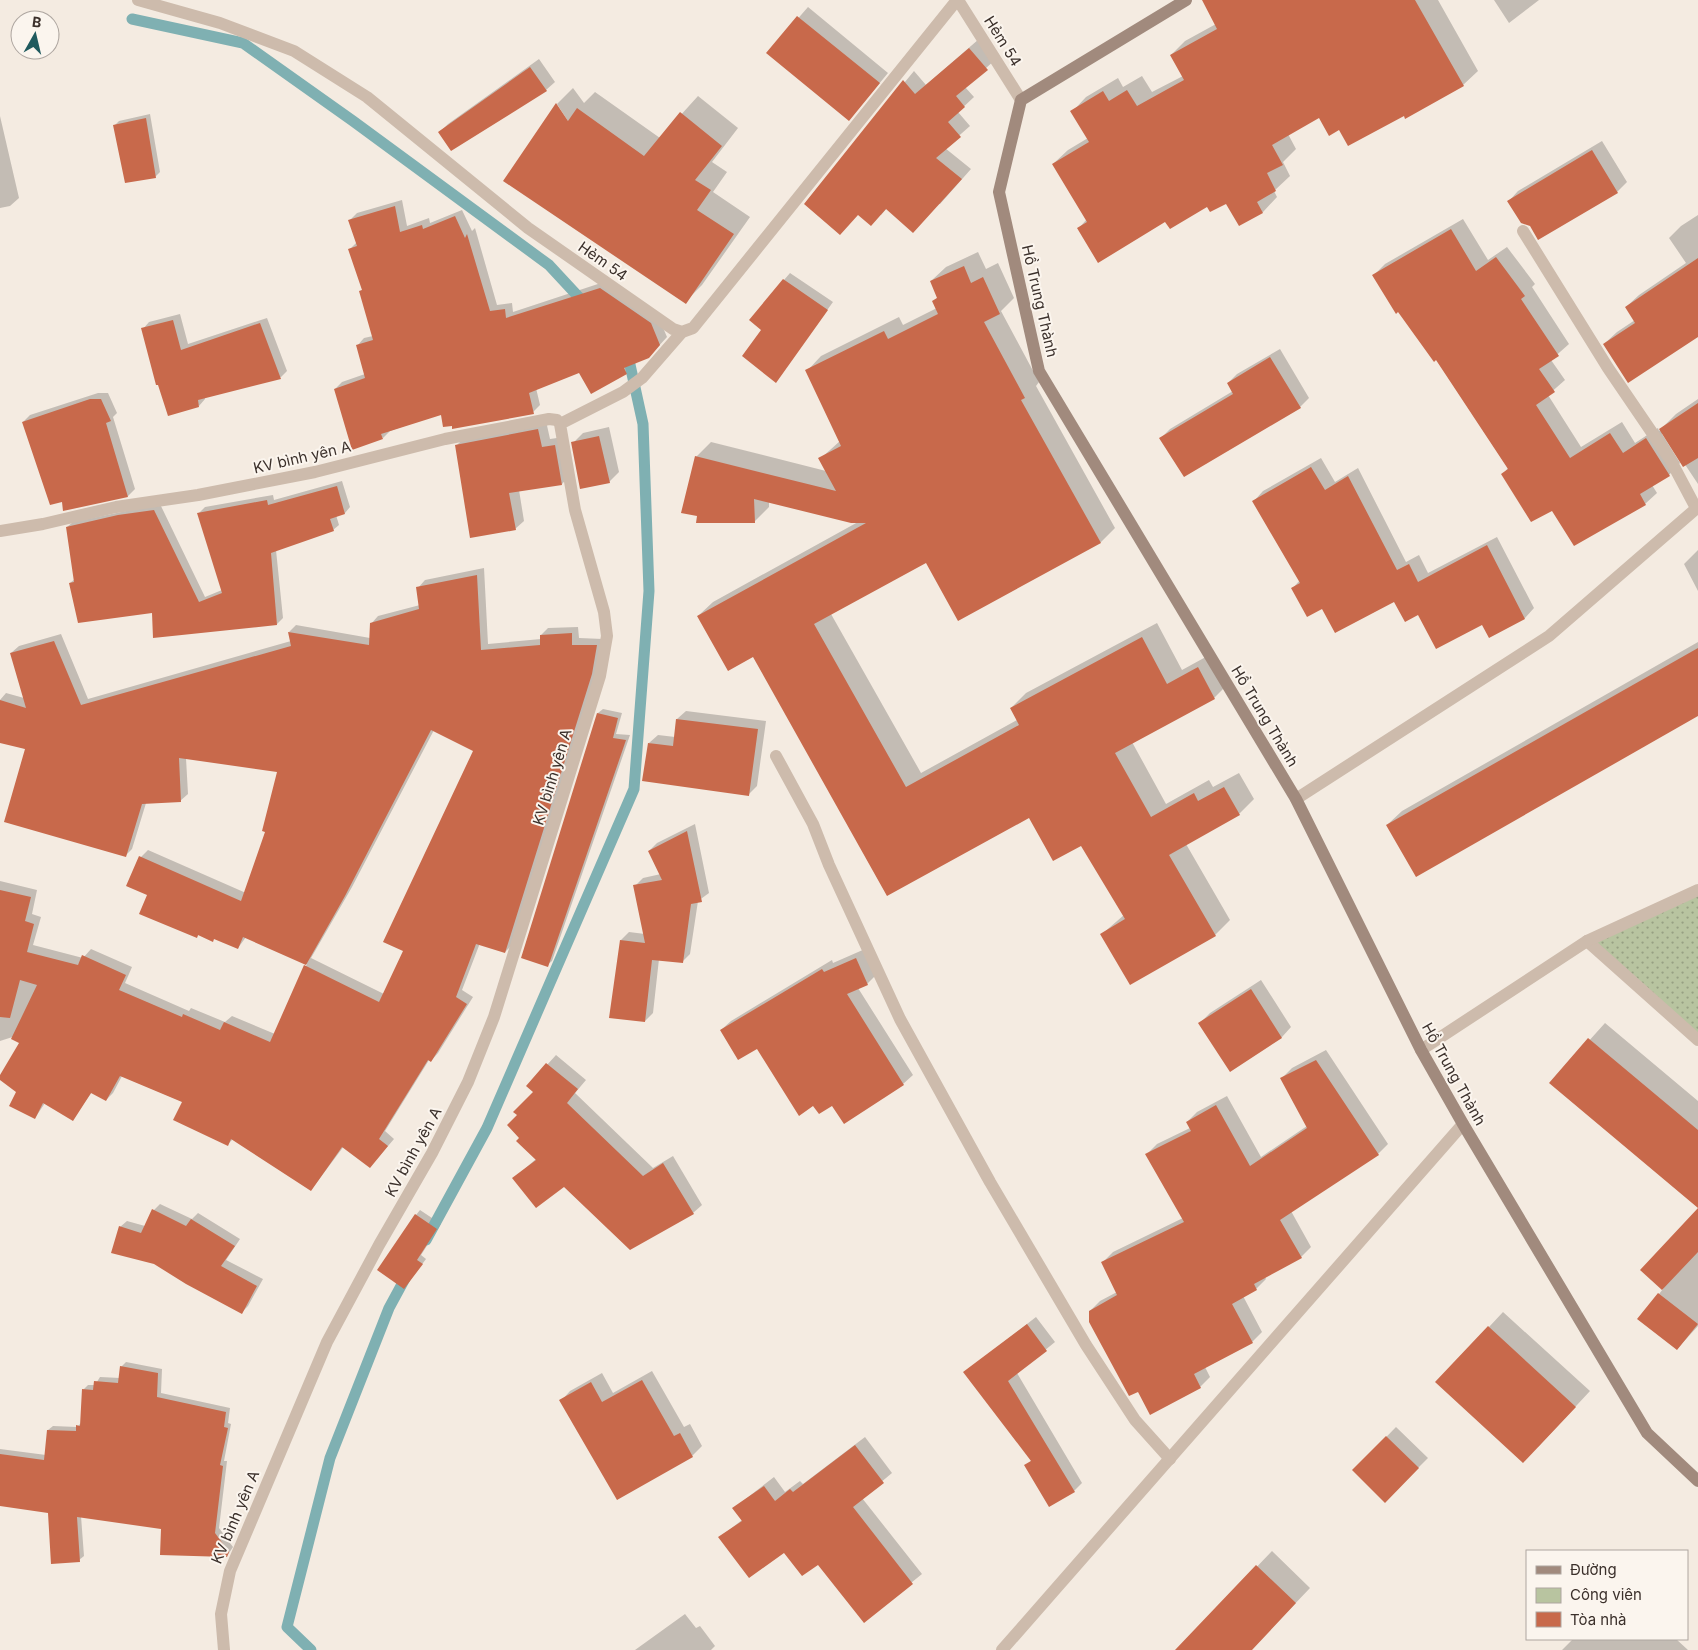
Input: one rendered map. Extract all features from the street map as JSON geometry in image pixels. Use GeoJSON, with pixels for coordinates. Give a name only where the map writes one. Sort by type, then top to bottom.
{"type":"FeatureCollection","features":[{"type":"Feature","properties":{"kind":"street","name":"Hẻm 54"},"geometry":{"type":"LineString","coordinates":[[138,0],[220,23],[294,51],[367,97],[528,228],[672,329],[682,332],[693,328],[957,0],[1021,100]]}},
{"type":"Feature","properties":{"kind":"street"},"geometry":{"type":"LineString","coordinates":[[1021,100],[1186,0]]}},
{"type":"Feature","properties":{"kind":"street","name":"Hồ Trung Thành"},"geometry":{"type":"LineString","coordinates":[[1021,100],[999,192],[1039,371],[1296,799],[1420,1050],[1463,1124],[1646,1432],[1698,1481]]}},
{"type":"Feature","properties":{"kind":"street"},"geometry":{"type":"LineString","coordinates":[[1296,799],[1549,636],[1697,507],[1670,459],[1608,368],[1522,231]]}},
{"type":"Feature","properties":{"kind":"street"},"geometry":{"type":"LineString","coordinates":[[560,424],[623,392],[642,378],[682,332]]}},
{"type":"Feature","properties":{"kind":"street","name":"KV bình yên A"},"geometry":{"type":"LineString","coordinates":[[0,531],[42,524],[116,507],[198,496],[315,472],[445,439],[549,419],[557,420],[560,424],[575,510],[604,612],[607,636],[600,676],[494,1017],[468,1082],[432,1153],[379,1245],[327,1342],[230,1571],[223,1596],[221,1614],[224,1650]]}},
{"type":"Feature","properties":{"kind":"street"},"geometry":{"type":"LineString","coordinates":[[776,756],[813,824],[829,865],[900,1019],[990,1182],[1086,1345],[1136,1420],[1170,1459]]}},
{"type":"Feature","properties":{"kind":"street"},"geometry":{"type":"LineString","coordinates":[[1420,1050],[1586,941],[1698,890]]}},
{"type":"Feature","properties":{"kind":"street"},"geometry":{"type":"LineString","coordinates":[[1586,941],[1698,1040]]}},
{"type":"Feature","properties":{"kind":"street"},"geometry":{"type":"LineString","coordinates":[[1002,1650],[1463,1124]]}},
{"type":"Feature","properties":{"kind":"green space"},"geometry":{"type":"Polygon","coordinates":[[[1698,890],[1698,1040],[1587,941],[1698,890]]]}},
{"type":"Feature","properties":{"kind":"building"},"geometry":{"type":"Polygon","coordinates":[[[1202,0],[1415,0],[1464,86],[1405,119],[1404,116],[1348,146],[1339,130],[1329,136],[1319,118],[1272,145],[1283,165],[1267,173],[1276,191],[1257,202],[1263,213],[1239,226],[1226,204],[1210,212],[1207,207],[1170,229],[1165,222],[1098,263],[1077,228],[1087,222],[1052,164],[1089,142],[1070,111],[1103,91],[1109,101],[1127,90],[1137,106],[1184,80],[1170,55],[1217,29],[1202,0]]]}},
{"type":"Feature","properties":{"kind":"building"},"geometry":{"type":"Polygon","coordinates":[[[797,16],[880,83],[849,121],[766,53],[797,16]]]}},
{"type":"Feature","properties":{"kind":"building"},"geometry":{"type":"Polygon","coordinates":[[[969,48],[988,70],[956,96],[965,107],[948,122],[961,137],[936,158],[962,179],[913,233],[886,209],[871,226],[858,215],[840,235],[804,204],[903,80],[915,94],[969,48]]]}},
{"type":"Feature","properties":{"kind":"building"},"geometry":{"type":"Polygon","coordinates":[[[530,67],[547,91],[451,151],[438,132],[530,67]]]}},
{"type":"Feature","properties":{"kind":"building"},"geometry":{"type":"Polygon","coordinates":[[[556,103],[568,121],[577,108],[644,156],[680,112],[722,146],[695,180],[711,190],[697,210],[734,234],[686,304],[503,181],[556,103]]]}},
{"type":"Feature","properties":{"kind":"building"},"geometry":{"type":"Polygon","coordinates":[[[146,118],[156,178],[125,183],[113,125],[146,118]]]}},
{"type":"Feature","properties":{"kind":"building"},"geometry":{"type":"Polygon","coordinates":[[[1592,150],[1618,193],[1538,240],[1530,226],[1521,223],[1507,201],[1592,150]]]}},
{"type":"Feature","properties":{"kind":"building"},"geometry":{"type":"Polygon","coordinates":[[[395,206],[400,232],[422,225],[423,229],[455,216],[465,238],[467,234],[490,311],[505,309],[506,318],[600,288],[651,323],[660,345],[649,358],[624,368],[627,374],[591,394],[579,373],[529,393],[534,414],[452,429],[452,426],[443,427],[441,415],[381,434],[383,439],[352,450],[334,389],[365,378],[356,345],[373,340],[359,291],[362,290],[348,249],[357,246],[348,220],[395,206]]]}},
{"type":"Feature","properties":{"kind":"building"},"geometry":{"type":"Polygon","coordinates":[[[1451,229],[1476,271],[1496,257],[1525,296],[1521,299],[1559,356],[1539,369],[1555,392],[1536,405],[1570,458],[1610,433],[1623,453],[1646,438],[1670,476],[1640,494],[1646,505],[1574,546],[1552,511],[1531,522],[1501,474],[1508,469],[1436,360],[1434,362],[1398,312],[1396,314],[1372,275],[1451,229]]]}},
{"type":"Feature","properties":{"kind":"building"},"geometry":{"type":"Polygon","coordinates":[[[1698,258],[1698,337],[1628,383],[1603,344],[1635,323],[1625,307],[1698,258]]]}},
{"type":"Feature","properties":{"kind":"building"},"geometry":{"type":"Polygon","coordinates":[[[964,266],[971,283],[983,277],[1000,314],[984,322],[1025,398],[1021,400],[1101,543],[958,621],[926,563],[814,624],[906,787],[1019,725],[1010,708],[1142,637],[1167,684],[1198,667],[1215,699],[1115,753],[1151,817],[1194,793],[1198,801],[1224,787],[1240,815],[1169,855],[1216,936],[1130,985],[1100,934],[1125,919],[1081,846],[1053,861],[1029,818],[887,896],[753,657],[728,671],[697,616],[866,523],[851,523],[754,499],[755,523],[696,523],[697,516],[681,513],[695,456],[836,491],[818,458],[841,446],[805,370],[884,331],[888,339],[938,314],[932,301],[937,298],[930,281],[964,266]]]}},
{"type":"Feature","properties":{"kind":"building"},"geometry":{"type":"Polygon","coordinates":[[[783,279],[828,310],[776,383],[742,356],[761,330],[749,320],[783,279]]]}},
{"type":"Feature","properties":{"kind":"building"},"geometry":{"type":"Polygon","coordinates":[[[173,320],[181,350],[260,323],[281,379],[198,400],[199,407],[168,416],[158,385],[156,385],[141,328],[173,320]]]}},
{"type":"Feature","properties":{"kind":"building"},"geometry":{"type":"Polygon","coordinates":[[[1270,357],[1301,408],[1184,477],[1159,438],[1233,394],[1227,383],[1270,357]]]}},
{"type":"Feature","properties":{"kind":"building"},"geometry":{"type":"Polygon","coordinates":[[[90,399],[101,399],[111,421],[106,423],[128,497],[63,511],[62,502],[50,505],[22,422],[90,399]]]}},
{"type":"Feature","properties":{"kind":"building"},"geometry":{"type":"Polygon","coordinates":[[[1698,403],[1698,458],[1683,467],[1659,429],[1698,403]]]}},
{"type":"Feature","properties":{"kind":"building"},"geometry":{"type":"Polygon","coordinates":[[[538,429],[542,447],[555,445],[562,485],[509,493],[516,530],[470,538],[455,445],[538,429]]]}},
{"type":"Feature","properties":{"kind":"building"},"geometry":{"type":"Polygon","coordinates":[[[599,436],[610,483],[580,489],[571,442],[599,436]]]}},
{"type":"Feature","properties":{"kind":"building"},"geometry":{"type":"Polygon","coordinates":[[[1311,467],[1325,490],[1348,476],[1397,570],[1409,564],[1418,582],[1487,545],[1525,619],[1489,638],[1482,625],[1436,649],[1418,615],[1405,622],[1394,602],[1335,633],[1322,609],[1307,617],[1291,588],[1300,583],[1252,501],[1311,467]]]}},
{"type":"Feature","properties":{"kind":"building"},"geometry":{"type":"Polygon","coordinates":[[[337,486],[345,514],[330,519],[334,531],[271,553],[277,625],[153,638],[152,613],[78,623],[69,583],[74,582],[66,527],[118,515],[154,510],[199,602],[222,593],[197,513],[267,500],[268,505],[337,486]]]}},
{"type":"Feature","properties":{"kind":"building"},"geometry":{"type":"Polygon","coordinates":[[[477,575],[481,650],[540,645],[540,635],[572,633],[572,645],[597,645],[592,674],[505,953],[476,944],[456,997],[467,1004],[431,1062],[428,1060],[379,1139],[388,1146],[370,1168],[342,1147],[311,1191],[231,1139],[228,1146],[173,1120],[182,1102],[120,1076],[106,1101],[91,1093],[73,1121],[43,1103],[35,1119],[9,1106],[16,1092],[0,1080],[0,1075],[19,1043],[11,1039],[37,985],[20,980],[10,1018],[0,1017],[0,890],[31,897],[25,921],[34,924],[27,952],[78,965],[82,955],[126,975],[119,990],[182,1017],[183,1014],[220,1030],[224,1022],[270,1042],[304,965],[379,1002],[403,951],[383,942],[473,751],[431,730],[345,896],[306,965],[243,937],[238,949],[214,939],[213,942],[198,935],[197,938],[139,914],[147,895],[126,886],[139,856],[241,901],[265,832],[262,831],[277,772],[179,758],[181,802],[142,804],[126,857],[4,822],[25,749],[0,743],[0,700],[26,708],[10,653],[54,641],[81,705],[291,646],[288,632],[369,645],[370,623],[419,609],[416,587],[477,575]]]}},
{"type":"Feature","properties":{"kind":"building"},"geometry":{"type":"Polygon","coordinates":[[[1698,648],[1698,716],[1416,877],[1386,825],[1698,648]]]}},
{"type":"Feature","properties":{"kind":"building"},"geometry":{"type":"Polygon","coordinates":[[[597,713],[618,718],[613,738],[626,740],[548,967],[521,958],[597,713]]]}},
{"type":"Feature","properties":{"kind":"building"},"geometry":{"type":"Polygon","coordinates":[[[676,719],[758,729],[749,796],[642,781],[648,743],[673,746],[676,719]]]}},
{"type":"Feature","properties":{"kind":"building"},"geometry":{"type":"Polygon","coordinates":[[[687,831],[702,902],[691,904],[683,963],[652,960],[645,1022],[609,1018],[620,940],[645,943],[633,885],[662,880],[648,851],[687,831]]]}},
{"type":"Feature","properties":{"kind":"building"},"geometry":{"type":"Polygon","coordinates":[[[856,958],[868,985],[847,994],[904,1085],[844,1124],[832,1106],[819,1114],[813,1106],[799,1116],[757,1049],[738,1060],[720,1030],[822,969],[824,972],[856,958]]]}},
{"type":"Feature","properties":{"kind":"building"},"geometry":{"type":"Polygon","coordinates":[[[1251,989],[1282,1038],[1230,1072],[1198,1023],[1251,989]]]}},
{"type":"Feature","properties":{"kind":"building"},"geometry":{"type":"Polygon","coordinates":[[[1588,1038],[1698,1130],[1698,1208],[1549,1083],[1588,1038]]]}},
{"type":"Feature","properties":{"kind":"building"},"geometry":{"type":"Polygon","coordinates":[[[1316,1060],[1379,1155],[1280,1220],[1302,1258],[1254,1284],[1257,1290],[1232,1304],[1253,1343],[1194,1374],[1201,1388],[1150,1415],[1138,1392],[1129,1396],[1089,1322],[1089,1311],[1117,1295],[1101,1262],[1184,1222],[1145,1154],[1191,1131],[1186,1122],[1216,1105],[1250,1166],[1307,1128],[1280,1078],[1316,1060]]]}},
{"type":"Feature","properties":{"kind":"building"},"geometry":{"type":"Polygon","coordinates":[[[546,1063],[578,1089],[567,1103],[643,1176],[663,1163],[694,1214],[630,1250],[564,1187],[536,1208],[512,1178],[536,1160],[516,1141],[519,1138],[507,1125],[517,1115],[513,1112],[533,1092],[526,1086],[546,1063]]]}},
{"type":"Feature","properties":{"kind":"building"},"geometry":{"type":"Polygon","coordinates":[[[1698,1208],[1698,1252],[1662,1290],[1640,1270],[1698,1208]]]}},
{"type":"Feature","properties":{"kind":"building"},"geometry":{"type":"Polygon","coordinates":[[[152,1209],[186,1226],[191,1219],[235,1246],[221,1266],[257,1286],[242,1314],[186,1284],[154,1264],[111,1253],[119,1226],[141,1233],[152,1209]]]}},
{"type":"Feature","properties":{"kind":"building"},"geometry":{"type":"Polygon","coordinates":[[[415,1214],[437,1229],[417,1260],[423,1264],[404,1289],[377,1270],[415,1214]]]}},
{"type":"Feature","properties":{"kind":"building"},"geometry":{"type":"Polygon","coordinates":[[[1658,1293],[1698,1324],[1677,1350],[1637,1319],[1658,1293]]]}},
{"type":"Feature","properties":{"kind":"building"},"geometry":{"type":"Polygon","coordinates":[[[1027,1324],[1047,1351],[1008,1381],[1075,1492],[1049,1507],[1024,1465],[1031,1461],[963,1372],[1027,1324]]]}},
{"type":"Feature","properties":{"kind":"building"},"geometry":{"type":"Polygon","coordinates":[[[1488,1326],[1576,1407],[1523,1463],[1435,1382],[1488,1326]]]}},
{"type":"Feature","properties":{"kind":"building"},"geometry":{"type":"Polygon","coordinates":[[[120,1366],[158,1373],[157,1397],[226,1412],[224,1427],[228,1428],[220,1465],[223,1466],[215,1533],[229,1552],[227,1557],[160,1555],[161,1529],[77,1517],[80,1562],[51,1564],[48,1513],[0,1506],[0,1454],[44,1460],[47,1430],[76,1431],[76,1425],[80,1426],[82,1389],[93,1390],[94,1381],[118,1383],[120,1366]]]}},
{"type":"Feature","properties":{"kind":"building"},"geometry":{"type":"Polygon","coordinates":[[[642,1380],[674,1436],[680,1433],[693,1457],[617,1500],[559,1400],[591,1382],[602,1402],[642,1380]]]}},
{"type":"Feature","properties":{"kind":"building"},"geometry":{"type":"Polygon","coordinates":[[[1386,1436],[1419,1468],[1385,1503],[1352,1470],[1386,1436]]]}},
{"type":"Feature","properties":{"kind":"building"},"geometry":{"type":"Polygon","coordinates":[[[855,1445],[884,1483],[853,1507],[913,1584],[864,1623],[818,1565],[802,1576],[784,1553],[749,1578],[718,1537],[742,1521],[732,1508],[764,1486],[775,1501],[790,1489],[793,1492],[855,1445]]]}},
{"type":"Feature","properties":{"kind":"building"},"geometry":{"type":"Polygon","coordinates":[[[1256,1565],[1296,1603],[1252,1650],[1175,1650],[1256,1565]]]}},
{"type":"Feature","properties":{"kind":"waterway"},"geometry":{"type":"LineString","coordinates":[[132,19],[243,43],[549,265],[587,306]]}},
{"type":"Feature","properties":{"kind":"waterway"},"geometry":{"type":"LineString","coordinates":[[426,1240],[487,1128],[634,789],[649,591],[643,424],[627,351]]}},
{"type":"Feature","properties":{"kind":"waterway"},"geometry":{"type":"LineString","coordinates":[[311,1650],[287,1627],[330,1458],[389,1308],[408,1273]]}}]}
